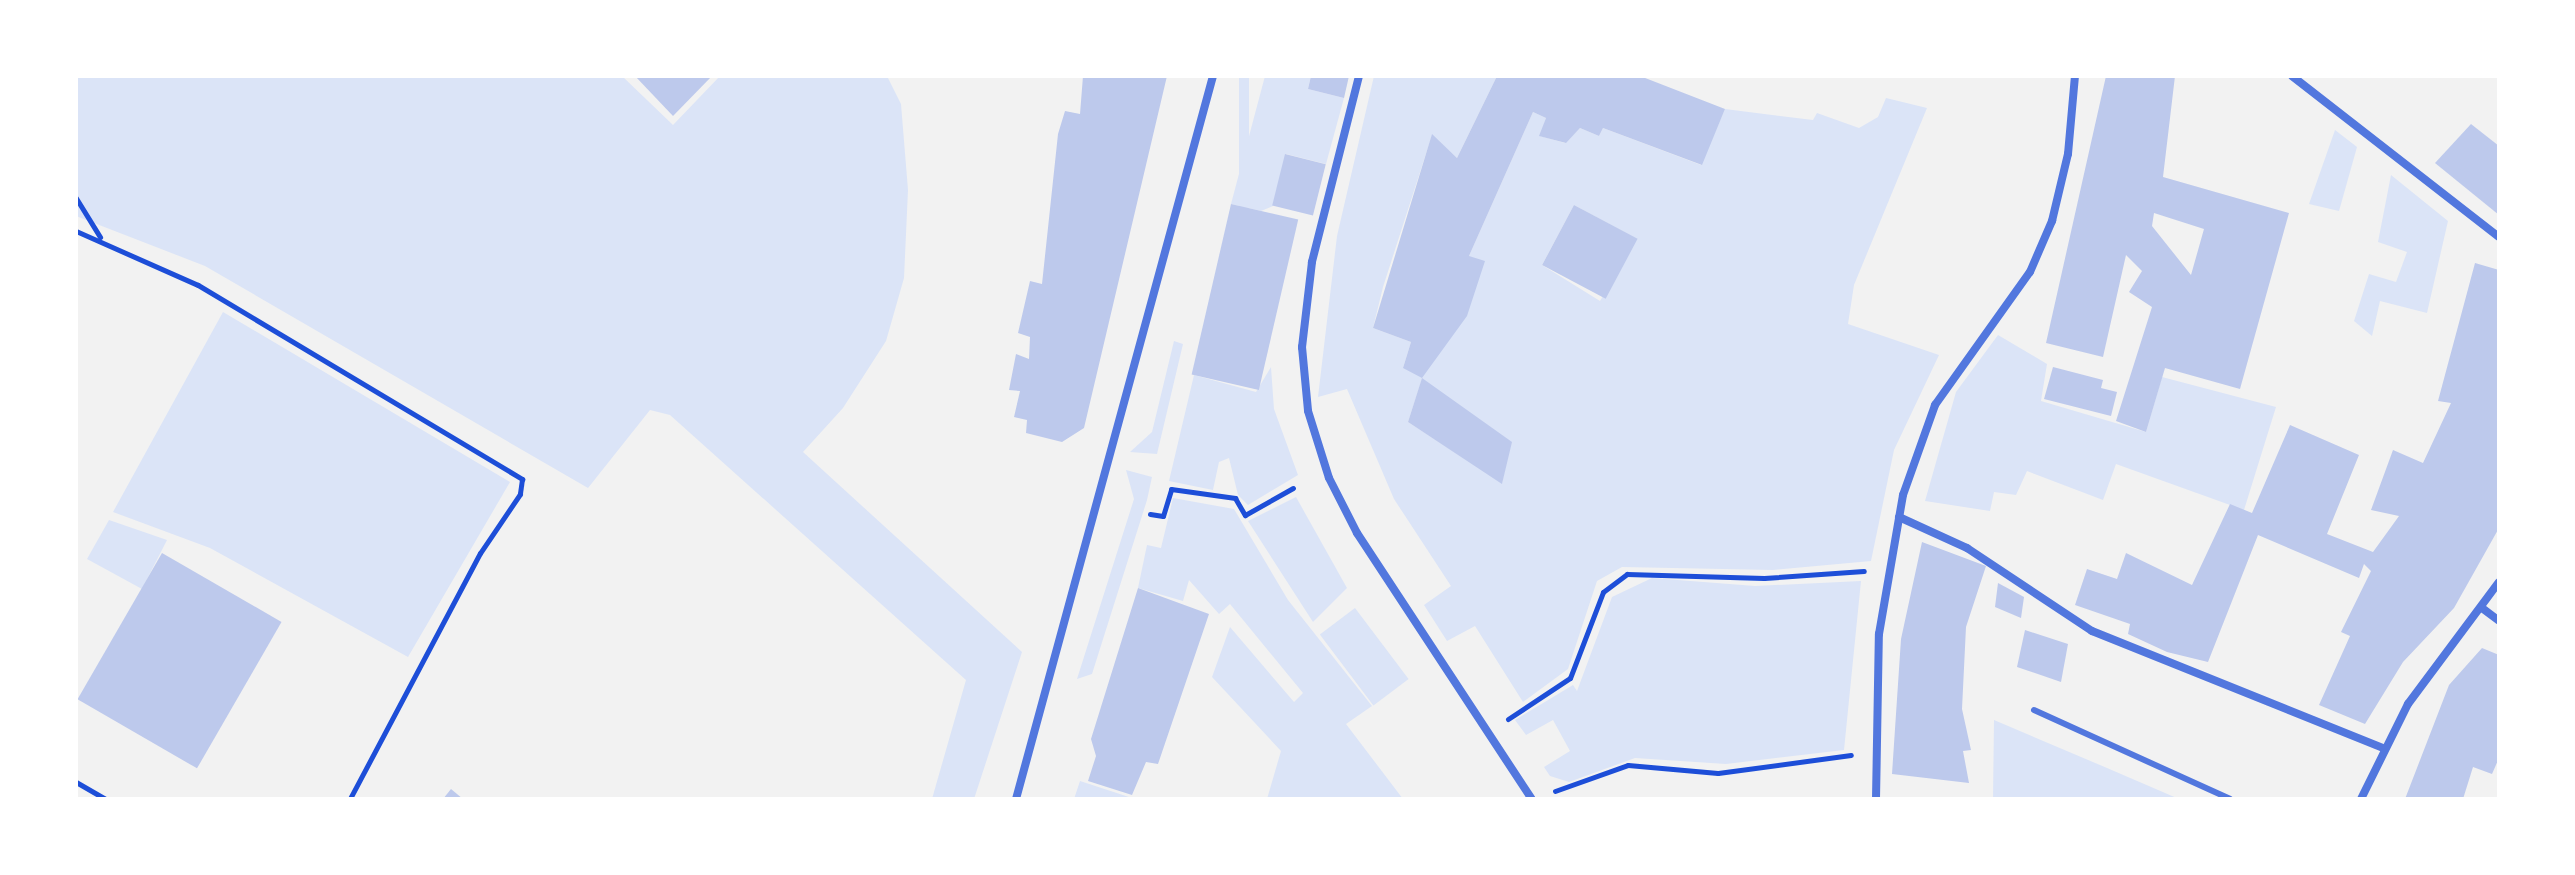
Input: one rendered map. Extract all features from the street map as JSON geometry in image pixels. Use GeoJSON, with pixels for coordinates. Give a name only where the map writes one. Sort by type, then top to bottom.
{"type":"FeatureCollection","features":[{"type":"Feature","properties":{"kind":"street"},"geometry":{"type":"LineString","coordinates":[[1016,799],[1046,710],[1213,76]]}},
{"type":"Feature","properties":{"kind":"street"},"geometry":{"type":"LineString","coordinates":[[1359,76],[1312,262],[1302,347],[1308,411],[1329,478],[1357,533],[1532,799]]}},
{"type":"Feature","properties":{"kind":"street"},"geometry":{"type":"LineString","coordinates":[[1876,799],[1879,634],[1899,517],[1935,405],[2030,272],[2052,221],[2068,154],[2075,76]]}},
{"type":"Feature","properties":{"kind":"street"},"geometry":{"type":"LineString","coordinates":[[2292,76],[2499,237]]}},
{"type":"Feature","properties":{"kind":"street"},"geometry":{"type":"LineString","coordinates":[[1899,517],[1967,548],[2092,631],[2385,749]]}},
{"type":"Feature","properties":{"kind":"street"},"geometry":{"type":"LineString","coordinates":[[2361,799],[2408,704],[2499,582]]}},
{"type":"Feature","properties":{"kind":"street"},"geometry":{"type":"LineString","coordinates":[[2482,608],[2499,621]]}},
{"type":"Feature","properties":{"kind":"lane"},"geometry":{"type":"LineString","coordinates":[[2034,710],[2230,799]]}},
{"type":"Feature","properties":{"kind":"path"},"geometry":{"type":"LineString","coordinates":[[76,198],[100,237]]}},
{"type":"Feature","properties":{"kind":"path"},"geometry":{"type":"LineString","coordinates":[[76,231],[100,237],[198,285],[522,479],[520,494],[480,553],[350,799]]}},
{"type":"Feature","properties":{"kind":"path"},"geometry":{"type":"LineString","coordinates":[[1150,514],[1163,516],[1171,489],[1235,498],[1245,515],[1293,488]]}},
{"type":"Feature","properties":{"kind":"path"},"geometry":{"type":"LineString","coordinates":[[1506,720],[1570,678],[1603,592],[1627,574],[1764,578],[1873,571]]}},
{"type":"Feature","properties":{"kind":"path"},"geometry":{"type":"LineString","coordinates":[[1551,792],[1628,765],[1718,773],[1854,754]]}},
{"type":"Feature","properties":{"kind":"path"},"geometry":{"type":"LineString","coordinates":[[76,782],[106,799]]}},
{"type":"Feature","properties":{"kind":"shaded area"},"geometry":{"type":"Polygon","coordinates":[[[76,76],[622,76],[673,125],[720,76],[887,76],[901,104],[908,190],[904,278],[886,341],[843,408],[803,452],[1022,652],[974,799],[932,799],[966,680],[670,415],[650,410],[588,488],[205,266],[76,216],[76,76]]]}},
{"type":"Feature","properties":{"kind":"shaded area"},"geometry":{"type":"Polygon","coordinates":[[[1239,76],[1249,76],[1249,221],[1239,221],[1239,76]]]}},
{"type":"Feature","properties":{"kind":"shaded area"},"geometry":{"type":"Polygon","coordinates":[[[1265,76],[1311,76],[1308,89],[1344,98],[1326,164],[1286,154],[1273,206],[1261,211],[1231,204],[1265,76]]]}},
{"type":"Feature","properties":{"kind":"shaded area"},"geometry":{"type":"Polygon","coordinates":[[[1374,76],[1497,76],[1457,158],[1432,135],[1383,287],[1373,328],[1411,342],[1403,368],[1469,256],[1533,112],[1546,118],[1540,136],[1565,143],[1580,128],[1599,136],[1603,128],[1701,165],[1725,109],[1813,120],[1817,113],[1859,128],[1878,117],[1886,98],[1927,108],[1854,285],[1848,324],[1939,355],[1894,450],[1871,561],[1773,570],[1622,567],[1597,581],[1568,669],[1523,702],[1475,626],[1447,641],[1424,605],[1451,586],[1394,499],[1347,389],[1318,397],[1337,236],[1374,76]],[[1574,205],[1542,265],[1600,301],[1637,239],[1574,205]],[[1422,379],[1408,422],[1502,483],[1511,442],[1422,379]]]}},
{"type":"Feature","properties":{"kind":"shaded area"},"geometry":{"type":"Polygon","coordinates":[[[2335,130],[2357,147],[2339,211],[2309,204],[2335,130]]]}},
{"type":"Feature","properties":{"kind":"shaded area"},"geometry":{"type":"Polygon","coordinates":[[[2391,175],[2448,221],[2427,313],[2380,301],[2372,336],[2354,321],[2369,274],[2396,282],[2407,252],[2378,242],[2391,175]]]}},
{"type":"Feature","properties":{"kind":"shaded area"},"geometry":{"type":"Polygon","coordinates":[[[223,312],[510,482],[408,657],[210,548],[113,512],[223,312]]]}},
{"type":"Feature","properties":{"kind":"shaded area"},"geometry":{"type":"Polygon","coordinates":[[[1998,335],[2047,364],[2041,401],[2146,432],[2162,377],[2276,407],[2244,510],[2116,464],[2103,500],[2027,471],[2016,495],[1994,492],[1990,511],[1925,501],[1956,392],[1998,335]]]}},
{"type":"Feature","properties":{"kind":"shaded area"},"geometry":{"type":"Polygon","coordinates":[[[1174,341],[1183,344],[1157,454],[1130,452],[1152,432],[1174,341]]]}},
{"type":"Feature","properties":{"kind":"shaded area"},"geometry":{"type":"Polygon","coordinates":[[[1271,367],[1274,409],[1298,475],[1248,505],[1238,495],[1229,458],[1219,462],[1213,490],[1169,481],[1194,375],[1256,392],[1271,367]]]}},
{"type":"Feature","properties":{"kind":"shaded area"},"geometry":{"type":"Polygon","coordinates":[[[1126,470],[1152,477],[1147,500],[1092,674],[1077,679],[1134,499],[1126,470]]]}},
{"type":"Feature","properties":{"kind":"shaded area"},"geometry":{"type":"Polygon","coordinates":[[[1296,497],[1347,588],[1313,622],[1248,521],[1296,497]]]}},
{"type":"Feature","properties":{"kind":"shaded area"},"geometry":{"type":"Polygon","coordinates":[[[1173,498],[1234,509],[1288,600],[1372,706],[1346,724],[1403,799],[1267,799],[1281,751],[1212,677],[1230,627],[1294,702],[1303,693],[1230,604],[1219,614],[1189,580],[1183,601],[1138,588],[1147,545],[1161,548],[1173,498]]]}},
{"type":"Feature","properties":{"kind":"shaded area"},"geometry":{"type":"Polygon","coordinates":[[[109,520],[167,540],[142,589],[87,559],[109,520]]]}},
{"type":"Feature","properties":{"kind":"shaded area"},"geometry":{"type":"Polygon","coordinates":[[[1652,578],[1755,586],[1861,581],[1844,750],[1726,764],[1635,758],[1569,782],[1550,776],[1544,767],[1570,751],[1553,720],[1526,735],[1515,720],[1573,685],[1577,691],[1612,597],[1652,578]]]}},
{"type":"Feature","properties":{"kind":"shaded area"},"geometry":{"type":"Polygon","coordinates":[[[1355,608],[1409,679],[1373,706],[1320,634],[1355,608]]]}},
{"type":"Feature","properties":{"kind":"shaded area"},"geometry":{"type":"Polygon","coordinates":[[[1994,720],[2107,768],[2179,799],[1993,799],[1994,720]]]}},
{"type":"Feature","properties":{"kind":"shaded area"},"geometry":{"type":"Polygon","coordinates":[[[1080,781],[1135,799],[1074,799],[1080,781]]]}},
{"type":"Feature","properties":{"kind":"building"},"geometry":{"type":"Polygon","coordinates":[[[635,76],[712,76],[673,116],[635,76]]]}},
{"type":"Feature","properties":{"kind":"building"},"geometry":{"type":"Polygon","coordinates":[[[1083,76],[1167,76],[1084,428],[1062,442],[1026,433],[1027,420],[1014,417],[1020,391],[1009,390],[1016,354],[1029,359],[1030,337],[1018,333],[1030,281],[1042,284],[1058,134],[1065,111],[1080,114],[1083,76]]]}},
{"type":"Feature","properties":{"kind":"building"},"geometry":{"type":"Polygon","coordinates":[[[1311,76],[1349,76],[1344,98],[1308,89],[1311,76]]]}},
{"type":"Feature","properties":{"kind":"building"},"geometry":{"type":"Polygon","coordinates":[[[1497,76],[1640,76],[1725,109],[1702,165],[1603,128],[1599,136],[1580,128],[1566,143],[1539,136],[1546,118],[1533,112],[1469,256],[1485,261],[1467,316],[1422,378],[1403,368],[1411,342],[1373,328],[1432,134],[1457,158],[1497,76]]]}},
{"type":"Feature","properties":{"kind":"building"},"geometry":{"type":"Polygon","coordinates":[[[2106,76],[2175,76],[2163,177],[2289,213],[2240,389],[2165,368],[2146,432],[2116,421],[2152,307],[2129,292],[2142,271],[2126,255],[2103,357],[2046,343],[2106,76]],[[2154,213],[2152,226],[2191,275],[2204,229],[2154,213]]]}},
{"type":"Feature","properties":{"kind":"building"},"geometry":{"type":"Polygon","coordinates":[[[2471,124],[2499,146],[2499,215],[2435,163],[2471,124]]]}},
{"type":"Feature","properties":{"kind":"building"},"geometry":{"type":"Polygon","coordinates":[[[1285,154],[1326,164],[1313,216],[1272,205],[1285,154]]]}},
{"type":"Feature","properties":{"kind":"building"},"geometry":{"type":"Polygon","coordinates":[[[1231,204],[1298,220],[1259,390],[1192,375],[1231,204]]]}},
{"type":"Feature","properties":{"kind":"building"},"geometry":{"type":"Polygon","coordinates":[[[1574,205],[1638,239],[1606,299],[1542,265],[1574,205]]]}},
{"type":"Feature","properties":{"kind":"building"},"geometry":{"type":"Polygon","coordinates":[[[2475,263],[2499,270],[2499,528],[2454,608],[2403,662],[2365,724],[2319,705],[2350,636],[2341,632],[2371,571],[2364,564],[2359,578],[2258,535],[2208,662],[2167,652],[2128,634],[2130,624],[2075,605],[2087,569],[2117,579],[2126,553],[2192,585],[2230,504],[2252,513],[2290,425],[2359,455],[2327,534],[2373,552],[2399,516],[2371,510],[2393,450],[2423,463],[2451,403],[2438,401],[2475,263]]]}},
{"type":"Feature","properties":{"kind":"building"},"geometry":{"type":"Polygon","coordinates":[[[2053,367],[2103,380],[2101,388],[2117,392],[2111,416],[2044,399],[2053,367]]]}},
{"type":"Feature","properties":{"kind":"building"},"geometry":{"type":"Polygon","coordinates":[[[1422,378],[1512,442],[1502,484],[1408,422],[1422,378]]]}},
{"type":"Feature","properties":{"kind":"building"},"geometry":{"type":"Polygon","coordinates":[[[1922,542],[1986,566],[1966,627],[1962,709],[1971,750],[1963,751],[1969,783],[1892,774],[1901,639],[1922,542]]]}},
{"type":"Feature","properties":{"kind":"building"},"geometry":{"type":"Polygon","coordinates":[[[162,553],[282,622],[197,768],[78,699],[162,553]]]}},
{"type":"Feature","properties":{"kind":"building"},"geometry":{"type":"Polygon","coordinates":[[[1998,583],[2024,597],[2021,618],[1995,607],[1998,583]]]}},
{"type":"Feature","properties":{"kind":"building"},"geometry":{"type":"Polygon","coordinates":[[[1138,588],[1209,614],[1158,764],[1146,762],[1132,795],[1088,781],[1096,756],[1091,739],[1138,588]]]}},
{"type":"Feature","properties":{"kind":"building"},"geometry":{"type":"Polygon","coordinates":[[[2025,630],[2068,644],[2061,682],[2017,667],[2025,630]]]}},
{"type":"Feature","properties":{"kind":"building"},"geometry":{"type":"Polygon","coordinates":[[[2482,648],[2499,655],[2499,758],[2492,774],[2473,767],[2463,799],[2405,799],[2449,685],[2482,648]]]}},
{"type":"Feature","properties":{"kind":"building"},"geometry":{"type":"Polygon","coordinates":[[[451,789],[463,799],[443,799],[451,789]]]}}]}
